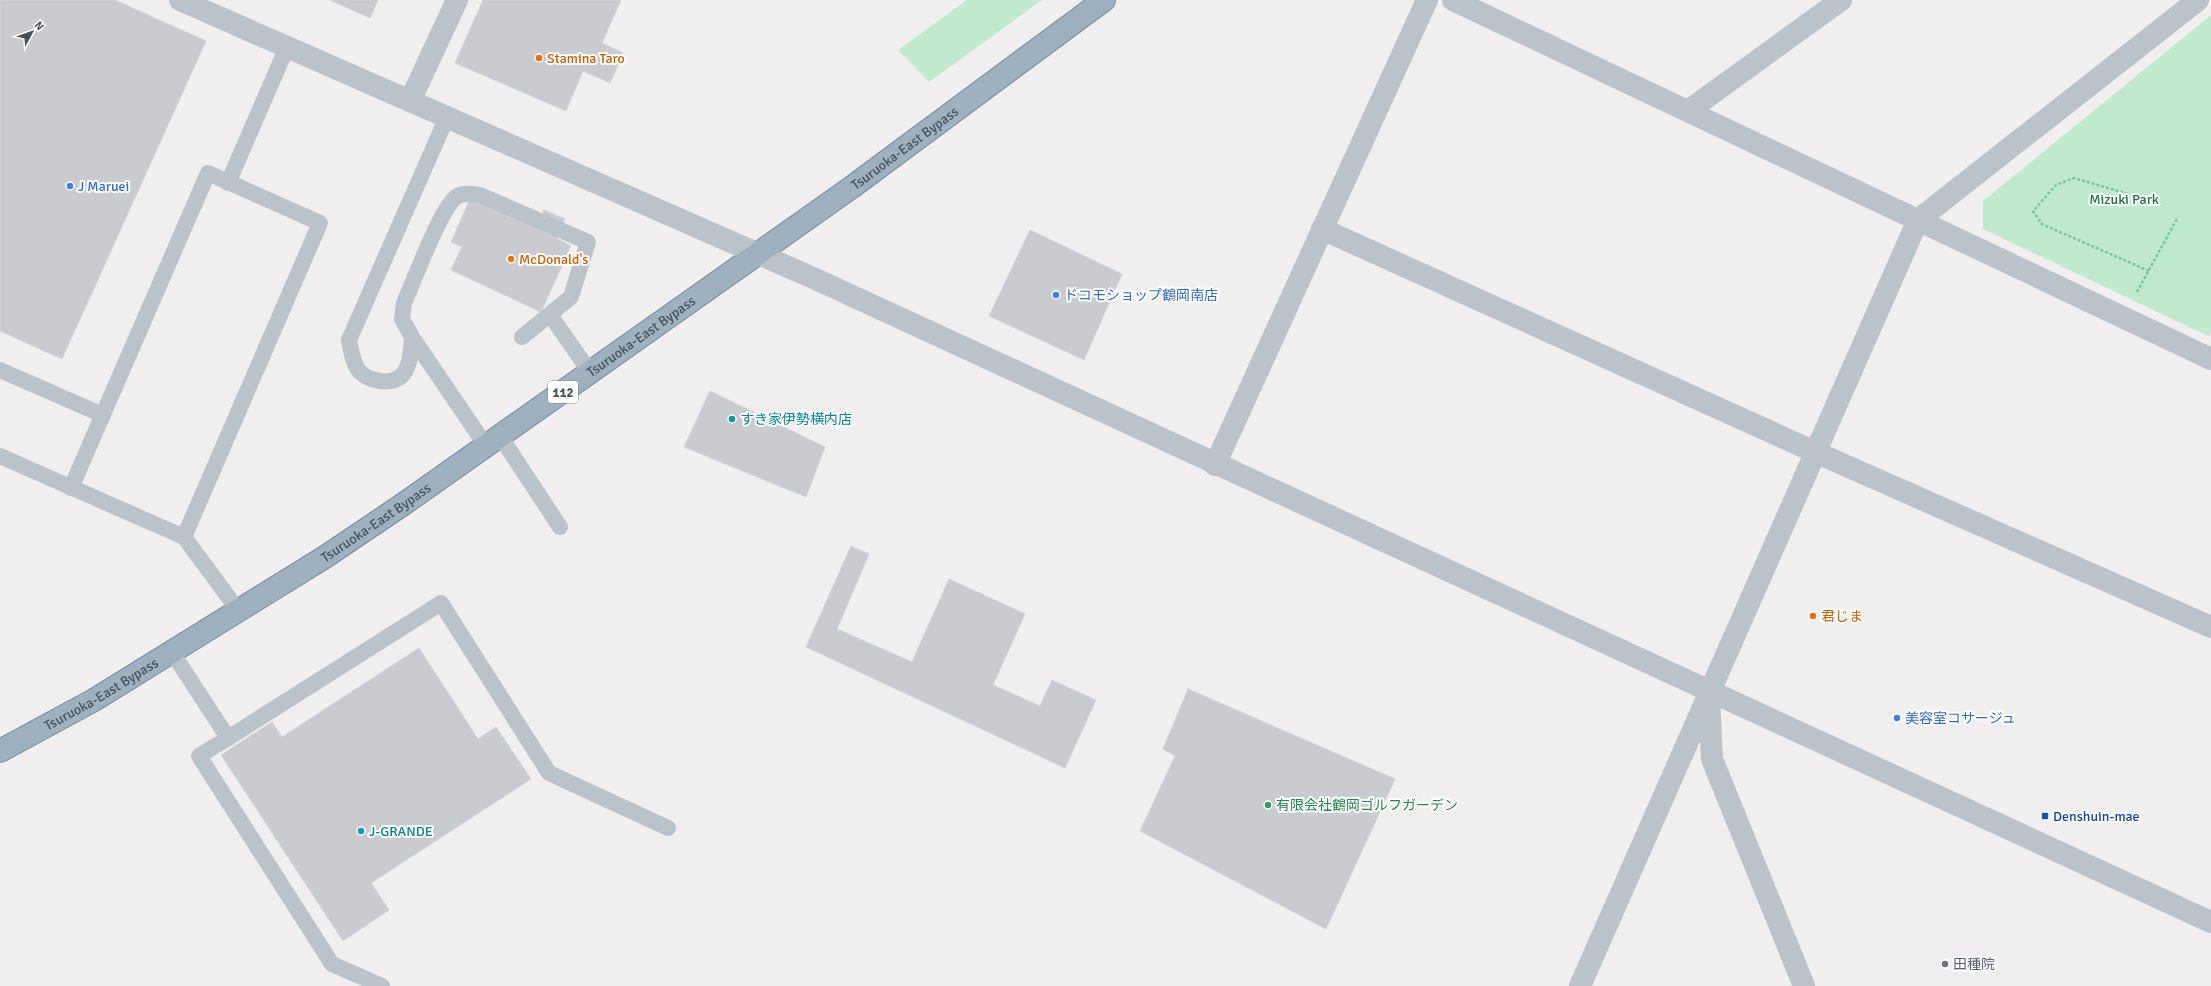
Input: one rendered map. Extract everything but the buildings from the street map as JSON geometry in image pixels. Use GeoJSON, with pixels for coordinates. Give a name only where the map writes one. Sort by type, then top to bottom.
{"type":"FeatureCollection","features":[{"type":"Feature","properties":{"kind":"highway","name":"Tsuruoka-East Bypass"},"geometry":{"type":"LineString","coordinates":[[0,751],[94,700],[325,557],[493,441],[852,187],[1104,0]]}},
{"type":"Feature","properties":{"kind":"street"},"geometry":{"type":"LineString","coordinates":[[180,0],[758,254],[2211,922]]}},
{"type":"Feature","properties":{"kind":"street"},"geometry":{"type":"LineString","coordinates":[[410,101],[457,0]]}},
{"type":"Feature","properties":{"kind":"street"},"geometry":{"type":"LineString","coordinates":[[1215,465],[1427,0]]}},
{"type":"Feature","properties":{"kind":"street"},"geometry":{"type":"LineString","coordinates":[[1452,0],[2211,359]]}},
{"type":"Feature","properties":{"kind":"street"},"geometry":{"type":"LineString","coordinates":[[1688,111],[1841,0]]}},
{"type":"Feature","properties":{"kind":"street"},"geometry":{"type":"LineString","coordinates":[[1580,986],[1918,220],[2198,0]]}},
{"type":"Feature","properties":{"kind":"street"},"geometry":{"type":"LineString","coordinates":[[1322,229],[1815,452],[2211,627]]}},
{"type":"Feature","properties":{"kind":"street"},"geometry":{"type":"LineString","coordinates":[[1709,692],[1712,759],[1804,986]]}},
{"type":"Feature","properties":{"kind":"lane"},"geometry":{"type":"LineString","coordinates":[[228,183],[287,47]]}},
{"type":"Feature","properties":{"kind":"lane"},"geometry":{"type":"LineString","coordinates":[[412,337],[410,360],[402,377],[391,383],[374,380],[361,373],[354,360],[349,340],[447,117]]}},
{"type":"Feature","properties":{"kind":"lane"},"geometry":{"type":"LineString","coordinates":[[72,488],[208,173],[320,223],[184,537]]}},
{"type":"Feature","properties":{"kind":"lane"},"geometry":{"type":"LineString","coordinates":[[522,337],[571,298],[588,242],[480,195],[465,193],[456,197],[443,212],[404,303],[402,319],[412,337],[560,527]]}},
{"type":"Feature","properties":{"kind":"lane"},"geometry":{"type":"LineString","coordinates":[[550,314],[590,372]]}},
{"type":"Feature","properties":{"kind":"lane"},"geometry":{"type":"LineString","coordinates":[[0,370],[103,416]]}},
{"type":"Feature","properties":{"kind":"lane"},"geometry":{"type":"LineString","coordinates":[[0,456],[184,537],[238,610]]}},
{"type":"Feature","properties":{"kind":"lane"},"geometry":{"type":"LineString","coordinates":[[382,986],[332,964],[199,756],[441,603],[550,773],[668,828]]}},
{"type":"Feature","properties":{"kind":"lane"},"geometry":{"type":"LineString","coordinates":[[172,652],[228,738]]}},
{"type":"Feature","properties":{"kind":"path"},"geometry":{"type":"LineString","coordinates":[[2128,194],[2074,178],[2056,185],[2033,211],[2042,224],[2149,271]]}},
{"type":"Feature","properties":{"kind":"path"},"geometry":{"type":"LineString","coordinates":[[2136,293],[2178,217]]}},
{"type":"Feature","properties":{"kind":"green space"},"geometry":{"type":"Polygon","coordinates":[[[967,0],[1042,0],[929,82],[898,50],[967,0]]]}},
{"type":"Feature","properties":{"kind":"green space","name":"Mizuki Park"},"geometry":{"type":"Polygon","coordinates":[[[2211,15],[2211,332],[2208,336],[1983,229],[1983,201],[2211,15]]]}},
{"type":"Feature","properties":{"kind":"place","name":"Stamina Taro"},"geometry":{"type":"Point","coordinates":[539,58]}},
{"type":"Feature","properties":{"kind":"place","name":"J Maruei"},"geometry":{"type":"Point","coordinates":[70,186]}},
{"type":"Feature","properties":{"kind":"place","name":"McDonald's"},"geometry":{"type":"Point","coordinates":[511,259]}},
{"type":"Feature","properties":{"kind":"place","name":"ドコモショップ鶴岡南店"},"geometry":{"type":"Point","coordinates":[1056,295]}},
{"type":"Feature","properties":{"kind":"place","name":"すき家伊勢横内店"},"geometry":{"type":"Point","coordinates":[732,419]}},
{"type":"Feature","properties":{"kind":"place","name":"君じま"},"geometry":{"type":"Point","coordinates":[1813,616]}},
{"type":"Feature","properties":{"kind":"place","name":"美容室コサージュ"},"geometry":{"type":"Point","coordinates":[1897,718]}},
{"type":"Feature","properties":{"kind":"place","name":"有限会社鶴岡ゴルフガーデン"},"geometry":{"type":"Point","coordinates":[1268,805]}},
{"type":"Feature","properties":{"kind":"place","name":"Denshuin-mae"},"geometry":{"type":"Point","coordinates":[2045,816]}},
{"type":"Feature","properties":{"kind":"place","name":"J-GRANDE"},"geometry":{"type":"Point","coordinates":[361,831]}},
{"type":"Feature","properties":{"kind":"place","name":"田種院"},"geometry":{"type":"Point","coordinates":[1945,964]}}]}
